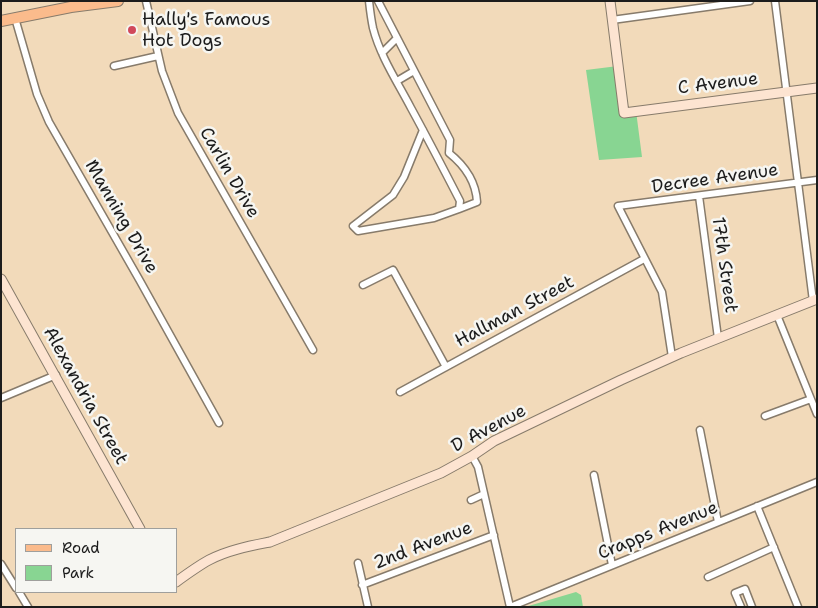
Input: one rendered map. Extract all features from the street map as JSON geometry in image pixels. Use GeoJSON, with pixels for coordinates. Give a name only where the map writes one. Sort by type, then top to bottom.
{"type":"FeatureCollection","features":[{"type":"Feature","properties":{"kind":"main road"},"geometry":{"type":"LineString","coordinates":[[1,21],[76,4],[118,1]]}},
{"type":"Feature","properties":{"kind":"street","name":"Carlin Drive"},"geometry":{"type":"LineString","coordinates":[[146,1],[158,56],[178,113],[313,350]]}},
{"type":"Feature","properties":{"kind":"street"},"geometry":{"type":"LineString","coordinates":[[369,1],[373,28],[382,52],[460,201],[459,209]]}},
{"type":"Feature","properties":{"kind":"street"},"geometry":{"type":"LineString","coordinates":[[378,1],[450,140],[449,153]]}},
{"type":"Feature","properties":{"kind":"street"},"geometry":{"type":"LineString","coordinates":[[610,1],[612,20],[750,1]]}},
{"type":"Feature","properties":{"kind":"street"},"geometry":{"type":"LineString","coordinates":[[775,1],[815,300]]}},
{"type":"Feature","properties":{"kind":"street","name":"Manning Drive"},"geometry":{"type":"LineString","coordinates":[[15,18],[37,94],[48,122],[140,280],[219,423]]}},
{"type":"Feature","properties":{"kind":"street","name":"C Avenue"},"geometry":{"type":"LineString","coordinates":[[612,20],[624,113],[817,88]]}},
{"type":"Feature","properties":{"kind":"street"},"geometry":{"type":"LineString","coordinates":[[382,52],[397,38]]}},
{"type":"Feature","properties":{"kind":"street"},"geometry":{"type":"LineString","coordinates":[[114,66],[158,56]]}},
{"type":"Feature","properties":{"kind":"street"},"geometry":{"type":"LineString","coordinates":[[397,81],[414,71]]}},
{"type":"Feature","properties":{"kind":"street"},"geometry":{"type":"LineString","coordinates":[[423,130],[404,177],[393,195],[353,226],[358,231],[434,218],[477,202],[476,193],[467,172],[449,153]]}},
{"type":"Feature","properties":{"kind":"street"},"geometry":{"type":"LineString","coordinates":[[438,159],[449,153]]}},
{"type":"Feature","properties":{"kind":"street","name":"Decree Avenue"},"geometry":{"type":"LineString","coordinates":[[644,259],[618,206],[817,180]]}},
{"type":"Feature","properties":{"kind":"street","name":"17th Street"},"geometry":{"type":"LineString","coordinates":[[698,196],[718,338]]}},
{"type":"Feature","properties":{"kind":"street"},"geometry":{"type":"LineString","coordinates":[[644,259],[664,298],[672,357]]}},
{"type":"Feature","properties":{"kind":"street","name":"Hallman Street"},"geometry":{"type":"LineString","coordinates":[[400,392],[644,259]]}},
{"type":"Feature","properties":{"kind":"street"},"geometry":{"type":"LineString","coordinates":[[363,285],[393,270],[446,367]]}},
{"type":"Feature","properties":{"kind":"street","name":"Alexandria Street"},"geometry":{"type":"LineString","coordinates":[[1,279],[139,528]]}},
{"type":"Feature","properties":{"kind":"street","name":"D Avenue"},"geometry":{"type":"LineString","coordinates":[[178,581],[200,565],[218,556],[270,542],[428,478],[472,456],[494,441],[672,357],[815,300]]}},
{"type":"Feature","properties":{"kind":"street"},"geometry":{"type":"LineString","coordinates":[[777,315],[817,414]]}},
{"type":"Feature","properties":{"kind":"street"},"geometry":{"type":"LineString","coordinates":[[1,398],[56,375]]}},
{"type":"Feature","properties":{"kind":"street"},"geometry":{"type":"LineString","coordinates":[[765,416],[811,399]]}},
{"type":"Feature","properties":{"kind":"street"},"geometry":{"type":"LineString","coordinates":[[700,430],[718,522]]}},
{"type":"Feature","properties":{"kind":"street"},"geometry":{"type":"LineString","coordinates":[[472,456],[478,467],[510,607]]}},
{"type":"Feature","properties":{"kind":"street"},"geometry":{"type":"LineString","coordinates":[[594,475],[612,565]]}},
{"type":"Feature","properties":{"kind":"street","name":"Crapps Avenue"},"geometry":{"type":"LineString","coordinates":[[510,607],[817,482]]}},
{"type":"Feature","properties":{"kind":"street"},"geometry":{"type":"LineString","coordinates":[[471,500],[484,494]]}},
{"type":"Feature","properties":{"kind":"street"},"geometry":{"type":"LineString","coordinates":[[757,506],[798,607]]}},
{"type":"Feature","properties":{"kind":"street","name":"2nd Avenue"},"geometry":{"type":"LineString","coordinates":[[362,585],[494,535]]}},
{"type":"Feature","properties":{"kind":"street"},"geometry":{"type":"LineString","coordinates":[[708,577],[774,547]]}},
{"type":"Feature","properties":{"kind":"street"},"geometry":{"type":"LineString","coordinates":[[358,563],[368,607]]}},
{"type":"Feature","properties":{"kind":"street"},"geometry":{"type":"LineString","coordinates":[[1,564],[15,586]]}},
{"type":"Feature","properties":{"kind":"street"},"geometry":{"type":"LineString","coordinates":[[741,607],[735,593],[745,589],[752,607]]}},
{"type":"Feature","properties":{"kind":"street"},"geometry":{"type":"LineString","coordinates":[[20,593],[28,607]]}},
{"type":"Feature","properties":{"kind":"green space"},"geometry":{"type":"Polygon","coordinates":[[[618,66],[624,112],[636,111],[642,157],[599,160],[586,70],[618,66]]]}},
{"type":"Feature","properties":{"kind":"green space"},"geometry":{"type":"Polygon","coordinates":[[[576,592],[581,595],[583,607],[525,607],[576,592]]]}},
{"type":"Feature","properties":{"kind":"place","name":"Hally's Famous Hot Dogs"},"geometry":{"type":"Point","coordinates":[132,30]}}]}
